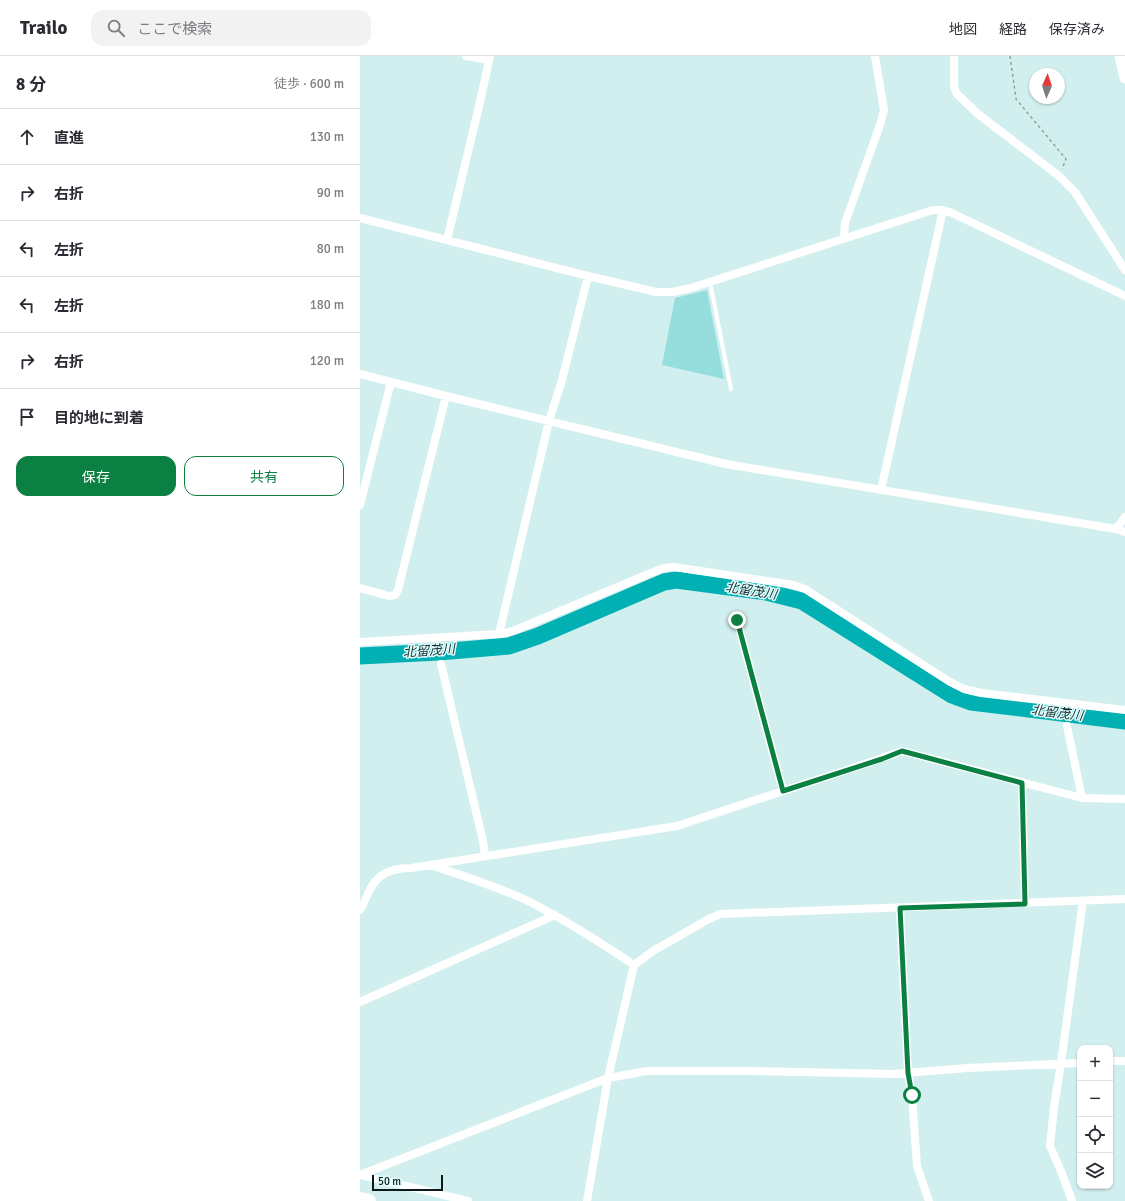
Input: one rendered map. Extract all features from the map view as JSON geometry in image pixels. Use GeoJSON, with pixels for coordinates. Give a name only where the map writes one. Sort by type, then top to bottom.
{"type":"FeatureCollection","features":[{"type":"Feature","properties":{"kind":"highway"},"geometry":{"type":"LineString","coordinates":[[360,1199],[369,1201]]}},
{"type":"Feature","properties":{"kind":"street"},"geometry":{"type":"LineString","coordinates":[[447,240],[489,58],[466,56]]}},
{"type":"Feature","properties":{"kind":"street"},"geometry":{"type":"LineString","coordinates":[[844,238],[845,223],[884,110],[875,56]]}},
{"type":"Feature","properties":{"kind":"street"},"geometry":{"type":"LineString","coordinates":[[954,56],[954,87],[957,94],[978,114],[1059,176],[1075,192],[1125,270]]}},
{"type":"Feature","properties":{"kind":"street"},"geometry":{"type":"LineString","coordinates":[[1120,56],[1125,78]]}},
{"type":"Feature","properties":{"kind":"street"},"geometry":{"type":"LineString","coordinates":[[360,218],[588,276],[656,292],[673,292],[691,288],[933,210],[943,210],[959,216],[1125,296]]}},
{"type":"Feature","properties":{"kind":"street"},"geometry":{"type":"LineString","coordinates":[[881,490],[943,210]]}},
{"type":"Feature","properties":{"kind":"street"},"geometry":{"type":"LineString","coordinates":[[499,634],[549,420],[562,380],[588,276]]}},
{"type":"Feature","properties":{"kind":"street"},"geometry":{"type":"LineString","coordinates":[[360,374],[726,464],[1116,529],[1125,532]]}},
{"type":"Feature","properties":{"kind":"street"},"geometry":{"type":"LineString","coordinates":[[360,505],[391,382]]}},
{"type":"Feature","properties":{"kind":"street"},"geometry":{"type":"LineString","coordinates":[[360,588],[389,596],[395,595],[398,590],[446,396]]}},
{"type":"Feature","properties":{"kind":"street"},"geometry":{"type":"LineString","coordinates":[[1116,529],[1125,517]]}},
{"type":"Feature","properties":{"kind":"street"},"geometry":{"type":"LineString","coordinates":[[360,642],[499,634],[512,631],[646,575],[664,568],[674,567],[794,585],[806,589],[950,682],[964,689],[981,693],[1125,710]]}},
{"type":"Feature","properties":{"kind":"street"},"geometry":{"type":"LineString","coordinates":[[737,620],[783,791]]}},
{"type":"Feature","properties":{"kind":"street"},"geometry":{"type":"LineString","coordinates":[[441,664],[483,841],[485,856]]}},
{"type":"Feature","properties":{"kind":"street"},"geometry":{"type":"LineString","coordinates":[[1067,726],[1082,798]]}},
{"type":"Feature","properties":{"kind":"street"},"geometry":{"type":"LineString","coordinates":[[360,910],[372,886],[378,878],[390,871],[400,868],[411,868],[677,826],[902,751],[1082,798],[1125,799]]}},
{"type":"Feature","properties":{"kind":"street"},"geometry":{"type":"LineString","coordinates":[[1022,783],[1025,904]]}},
{"type":"Feature","properties":{"kind":"street"},"geometry":{"type":"LineString","coordinates":[[430,864],[519,898],[588,934],[634,965]]}},
{"type":"Feature","properties":{"kind":"street"},"geometry":{"type":"LineString","coordinates":[[587,1201],[608,1078],[634,965],[653,951],[708,920],[720,914],[1025,904],[1125,899]]}},
{"type":"Feature","properties":{"kind":"street"},"geometry":{"type":"LineString","coordinates":[[1072,1201],[1050,1146],[1054,1107],[1083,901]]}},
{"type":"Feature","properties":{"kind":"street"},"geometry":{"type":"LineString","coordinates":[[900,908],[908,1073],[912,1095],[917,1166],[929,1201]]}},
{"type":"Feature","properties":{"kind":"street"},"geometry":{"type":"LineString","coordinates":[[360,1002],[555,916]]}},
{"type":"Feature","properties":{"kind":"street"},"geometry":{"type":"LineString","coordinates":[[1113,1061],[1125,1061]]}},
{"type":"Feature","properties":{"kind":"street"},"geometry":{"type":"LineString","coordinates":[[360,1175],[608,1078],[647,1071],[894,1074],[967,1068],[1077,1062]]}},
{"type":"Feature","properties":{"kind":"street"},"geometry":{"type":"LineString","coordinates":[[360,1175],[468,1201]]}},
{"type":"Feature","properties":{"kind":"lane"},"geometry":{"type":"LineString","coordinates":[[710,282],[731,388]]}},
{"type":"Feature","properties":{"kind":"path"},"geometry":{"type":"LineString","coordinates":[[1010,56],[1016,99],[1066,159],[1059,176]]}},
{"type":"Feature","properties":{"kind":"shaded area"},"geometry":{"type":"Polygon","coordinates":[[[707,290],[724,379],[662,365],[675,298],[707,290]]]}},
{"type":"Feature","properties":{"kind":"waterway","name":"北留茂川"},"geometry":{"type":"LineString","coordinates":[[360,656],[439,652],[509,646],[538,636],[664,582],[676,580],[766,592],[802,601],[952,695],[971,702],[1125,721]]}},
{"type":"Feature","properties":{"kind":"route"},"geometry":{"type":"LineString","coordinates":[[737,620],[783,791],[882,759],[902,751],[1008,778],[1022,783],[1025,904],[900,908],[908,1073],[912,1095]]}}]}
